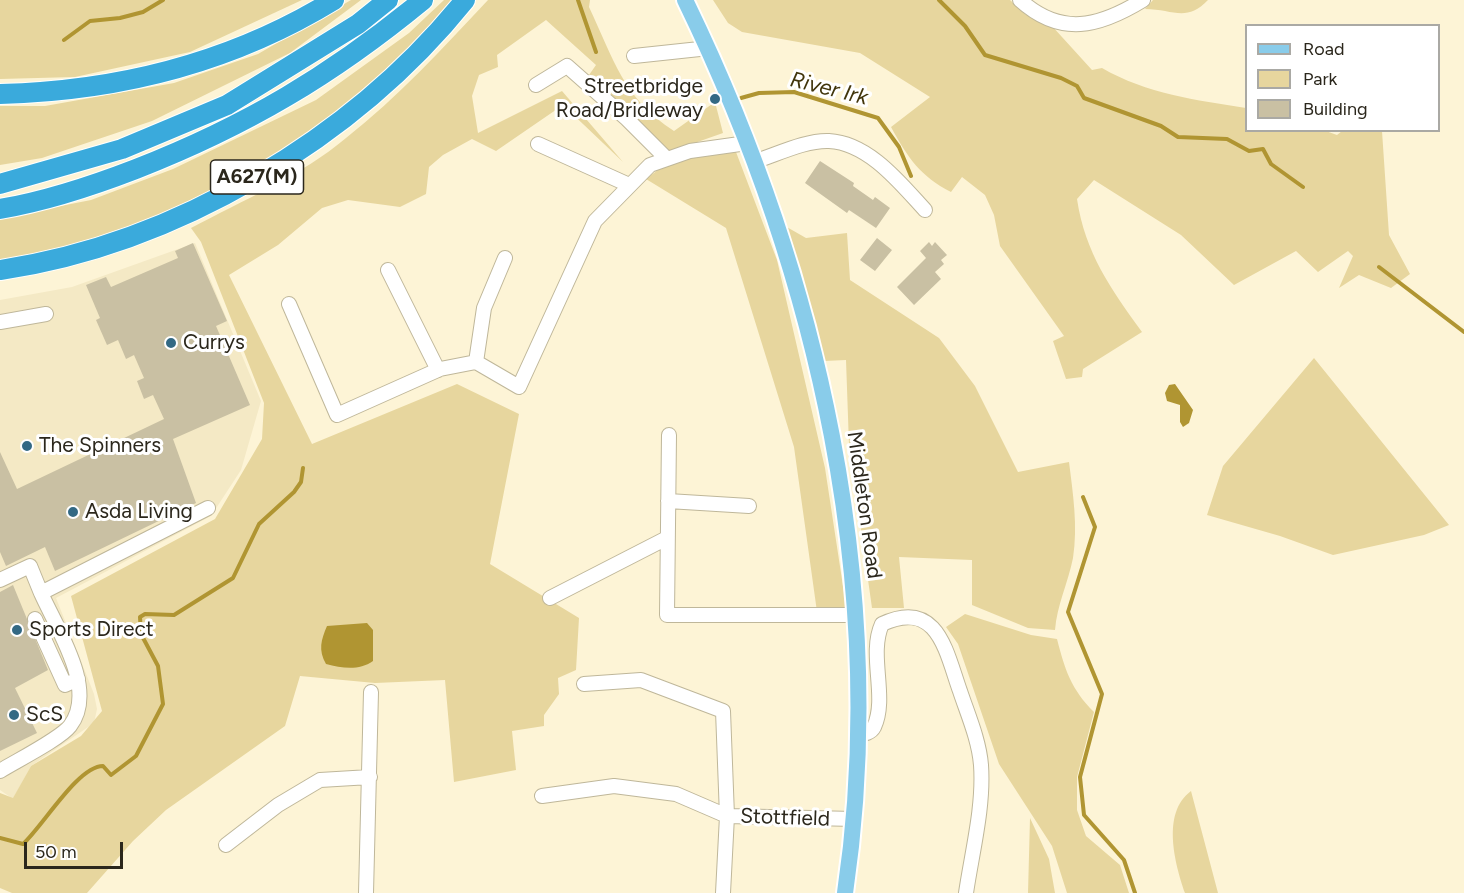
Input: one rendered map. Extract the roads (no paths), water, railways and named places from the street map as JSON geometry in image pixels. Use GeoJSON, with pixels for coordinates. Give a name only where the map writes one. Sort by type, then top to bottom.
{"type":"FeatureCollection","features":[{"type":"Feature","properties":{"kind":"highway"},"geometry":{"type":"LineString","coordinates":[[0,94],[98,87],[190,65],[232,51],[303,19],[334,0]]}},
{"type":"Feature","properties":{"kind":"highway"},"geometry":{"type":"LineString","coordinates":[[0,184],[122,149],[227,105],[358,24],[388,0]]}},
{"type":"Feature","properties":{"kind":"highway","name":"A627(M)"},"geometry":{"type":"LineString","coordinates":[[0,209],[94,185],[181,152],[253,117],[310,85],[384,32],[423,0]]}},
{"type":"Feature","properties":{"kind":"highway","name":"A627(M)"},"geometry":{"type":"LineString","coordinates":[[0,270],[92,249],[171,220],[265,173],[330,129],[383,86],[444,26],[465,0]]}},
{"type":"Feature","properties":{"kind":"main road","name":"Middleton Road"},"geometry":{"type":"LineString","coordinates":[[685,0],[709,48],[745,139],[792,277],[818,369],[840,483],[855,615],[858,735],[854,819],[845,893]]}},
{"type":"Feature","properties":{"kind":"street"},"geometry":{"type":"LineString","coordinates":[[1020,0],[1048,21],[1064,24],[1095,22],[1123,12],[1143,0]]}},
{"type":"Feature","properties":{"kind":"street"},"geometry":{"type":"LineString","coordinates":[[634,56],[709,48]]}},
{"type":"Feature","properties":{"kind":"street"},"geometry":{"type":"LineString","coordinates":[[536,85],[567,66],[627,119],[667,159]]}},
{"type":"Feature","properties":{"kind":"street"},"geometry":{"type":"LineString","coordinates":[[289,303],[337,415],[438,369],[476,362],[519,387],[595,221],[650,165],[690,150],[745,139]]}},
{"type":"Feature","properties":{"kind":"street"},"geometry":{"type":"LineString","coordinates":[[753,162],[814,143],[838,142],[856,149],[883,166],[926,210]]}},
{"type":"Feature","properties":{"kind":"street"},"geometry":{"type":"LineString","coordinates":[[538,144],[629,185]]}},
{"type":"Feature","properties":{"kind":"street"},"geometry":{"type":"LineString","coordinates":[[476,362],[484,308],[505,258]]}},
{"type":"Feature","properties":{"kind":"street"},"geometry":{"type":"LineString","coordinates":[[388,270],[438,369]]}},
{"type":"Feature","properties":{"kind":"street"},"geometry":{"type":"LineString","coordinates":[[0,322],[46,314]]}},
{"type":"Feature","properties":{"kind":"street"},"geometry":{"type":"LineString","coordinates":[[669,435],[667,615],[855,615]]}},
{"type":"Feature","properties":{"kind":"street"},"geometry":{"type":"LineString","coordinates":[[668,501],[749,506]]}},
{"type":"Feature","properties":{"kind":"street"},"geometry":{"type":"LineString","coordinates":[[41,593],[208,508]]}},
{"type":"Feature","properties":{"kind":"street"},"geometry":{"type":"LineString","coordinates":[[550,598],[667,538]]}},
{"type":"Feature","properties":{"kind":"street"},"geometry":{"type":"LineString","coordinates":[[0,580],[30,566],[78,679],[81,693],[78,712],[69,728],[0,771]]}},
{"type":"Feature","properties":{"kind":"street"},"geometry":{"type":"LineString","coordinates":[[858,735],[867,734],[874,729],[877,708],[876,640],[882,624],[911,617],[934,628],[948,649],[973,725],[981,765],[978,809],[966,893]]}},
{"type":"Feature","properties":{"kind":"street"},"geometry":{"type":"LineString","coordinates":[[35,619],[65,685],[78,679]]}},
{"type":"Feature","properties":{"kind":"street"},"geometry":{"type":"LineString","coordinates":[[584,684],[641,680],[723,711],[727,816],[723,893]]}},
{"type":"Feature","properties":{"kind":"street"},"geometry":{"type":"LineString","coordinates":[[366,893],[371,692]]}},
{"type":"Feature","properties":{"kind":"street"},"geometry":{"type":"LineString","coordinates":[[226,845],[278,805],[320,780],[370,777]]}},
{"type":"Feature","properties":{"kind":"street","name":"Stottfield"},"geometry":{"type":"LineString","coordinates":[[542,796],[614,786],[676,794],[727,816],[854,819]]}},
{"type":"Feature","properties":{"kind":"waterway"},"geometry":{"type":"LineString","coordinates":[[64,40],[90,21],[120,18],[143,12],[163,0]]}},
{"type":"Feature","properties":{"kind":"waterway","name":"River Irk"},"geometry":{"type":"LineString","coordinates":[[578,0],[596,52]]}},
{"type":"Feature","properties":{"kind":"waterway"},"geometry":{"type":"LineString","coordinates":[[939,0],[965,26],[985,55],[1061,78],[1077,86],[1084,98],[1161,126],[1178,137],[1227,139],[1249,151],[1263,149],[1271,164],[1303,187]]}},
{"type":"Feature","properties":{"kind":"waterway","name":"River Irk"},"geometry":{"type":"LineString","coordinates":[[741,98],[759,93],[794,92],[878,118],[899,147],[911,176]]}},
{"type":"Feature","properties":{"kind":"waterway"},"geometry":{"type":"LineString","coordinates":[[1379,267],[1464,332]]}},
{"type":"Feature","properties":{"kind":"waterway"},"geometry":{"type":"LineString","coordinates":[[0,838],[23,844],[61,798],[83,776],[103,766],[111,775],[136,756],[163,704],[158,666],[141,634],[140,617],[145,614],[174,615],[233,578],[259,524],[294,492],[301,482],[303,468]]}},
{"type":"Feature","properties":{"kind":"waterway","name":"River Irk"},"geometry":{"type":"LineString","coordinates":[[1083,497],[1095,527],[1068,612],[1102,694],[1080,777],[1084,815],[1124,860],[1135,893]]}},
{"type":"Feature","properties":{"kind":"place","name":"Streetbridge Road/Bridleway"},"geometry":{"type":"Point","coordinates":[715,99]}},
{"type":"Feature","properties":{"kind":"place","name":"Currys"},"geometry":{"type":"Point","coordinates":[171,343]}},
{"type":"Feature","properties":{"kind":"place","name":"The Spinners"},"geometry":{"type":"Point","coordinates":[27,446]}},
{"type":"Feature","properties":{"kind":"place","name":"Asda Living"},"geometry":{"type":"Point","coordinates":[73,512]}},
{"type":"Feature","properties":{"kind":"place","name":"Sports Direct"},"geometry":{"type":"Point","coordinates":[17,630]}},
{"type":"Feature","properties":{"kind":"place","name":"ScS"},"geometry":{"type":"Point","coordinates":[14,715]}}]}
